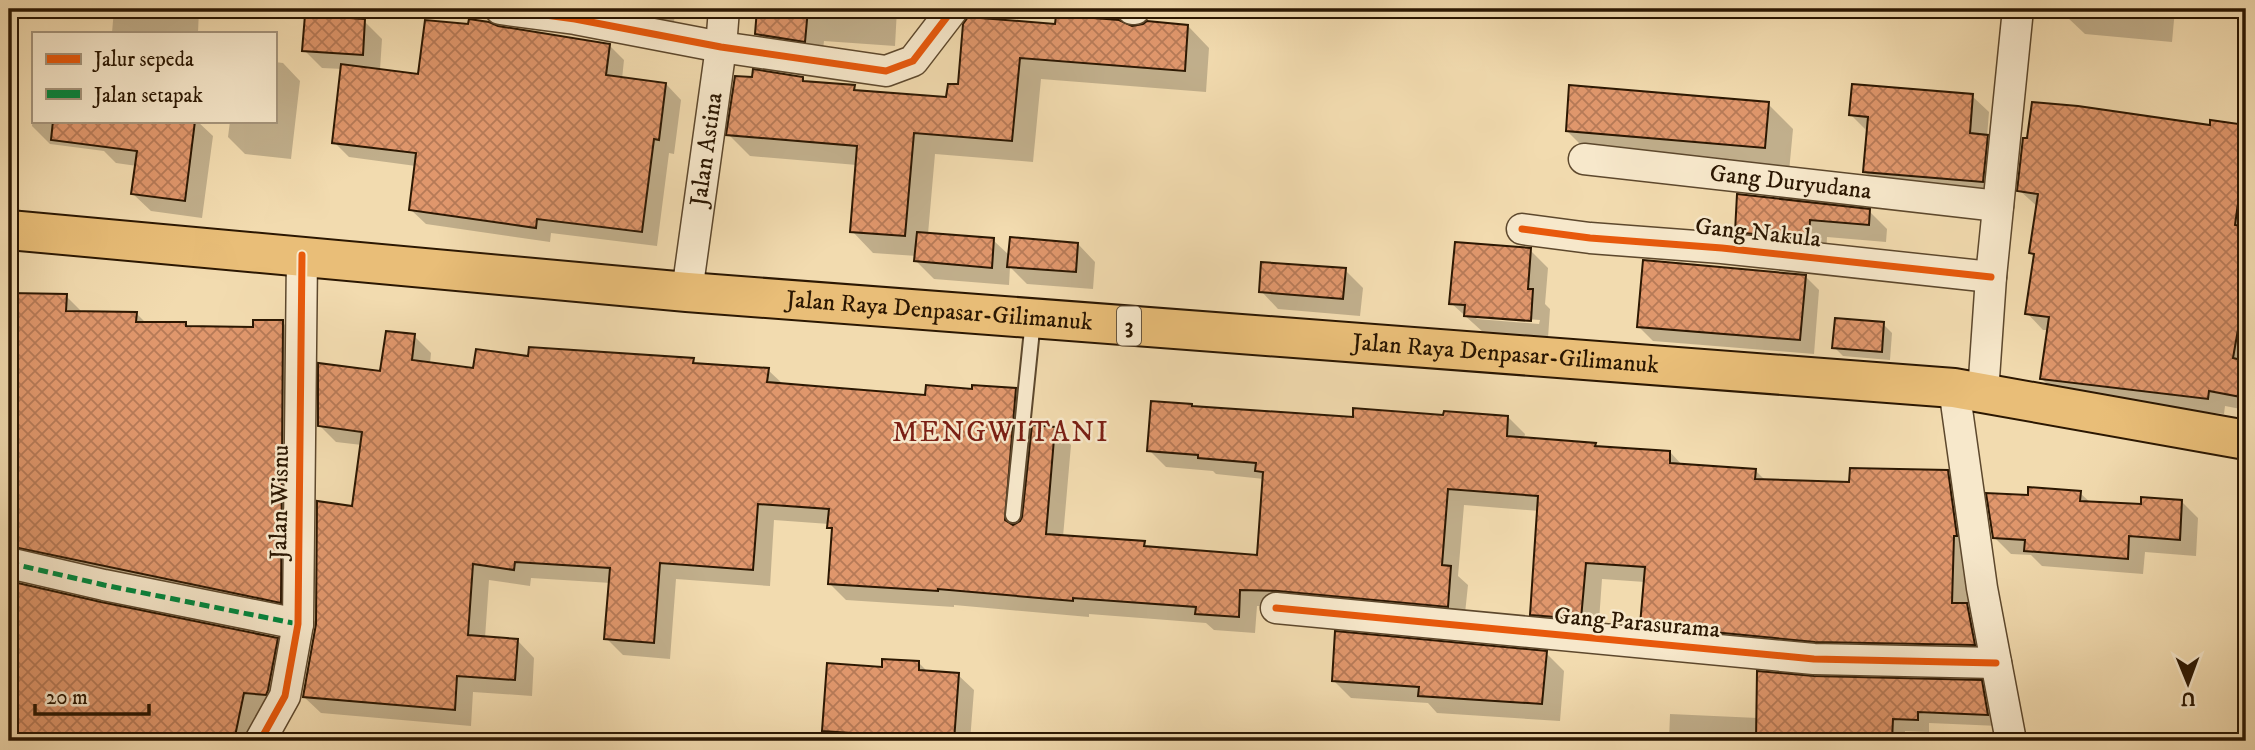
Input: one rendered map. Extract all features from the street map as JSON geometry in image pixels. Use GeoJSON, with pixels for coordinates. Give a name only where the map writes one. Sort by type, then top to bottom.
{"type":"FeatureCollection","features":[{"type":"Feature","properties":{"kind":"highway","name":"Jalan Raya Denpasar-Gilimanuk"},"geometry":{"type":"LineString","coordinates":[[9,230],[687,292],[1968,390],[2246,440]]}},
{"type":"Feature","properties":{"kind":"street"},"geometry":{"type":"LineString","coordinates":[[500,9],[575,19],[721,47],[886,71],[913,61],[953,9]]}},
{"type":"Feature","properties":{"kind":"street","name":"Jalan Astina"},"geometry":{"type":"LineString","coordinates":[[687,292],[724,9]]}},
{"type":"Feature","properties":{"kind":"street"},"geometry":{"type":"LineString","coordinates":[[2011,741],[1982,588],[1968,390],[1991,277],[2018,9]]}},
{"type":"Feature","properties":{"kind":"street","name":"Gang Duryudana"},"geometry":{"type":"LineString","coordinates":[[1584,159],[1998,206]]}},
{"type":"Feature","properties":{"kind":"street","name":"Gang Nakula"},"geometry":{"type":"LineString","coordinates":[[1522,229],[1991,277]]}},
{"type":"Feature","properties":{"kind":"street","name":"Jalan Wisnu"},"geometry":{"type":"LineString","coordinates":[[260,741],[285,696],[298,624],[302,255]]}},
{"type":"Feature","properties":{"kind":"street"},"geometry":{"type":"LineString","coordinates":[[9,563],[298,624]]}},
{"type":"Feature","properties":{"kind":"street","name":"Gang Parasurama"},"geometry":{"type":"LineString","coordinates":[[1276,608],[1814,659],[1996,663]]}},
{"type":"Feature","properties":{"kind":"lane"},"geometry":{"type":"LineString","coordinates":[[1013,515],[1033,319]]}},
{"type":"Feature","properties":{"kind":"building"},"geometry":{"type":"Polygon","coordinates":[[[757,9],[808,9],[805,42],[755,34],[757,9]]]}},
{"type":"Feature","properties":{"kind":"building"},"geometry":{"type":"Polygon","coordinates":[[[305,15],[365,19],[363,55],[302,51],[305,15]]]}},
{"type":"Feature","properties":{"kind":"building"},"geometry":{"type":"Polygon","coordinates":[[[1056,15],[1119,20],[1132,26],[1147,21],[1188,25],[1185,71],[1020,58],[1012,141],[914,133],[905,236],[850,232],[857,146],[726,135],[735,76],[752,77],[753,69],[803,77],[803,81],[855,85],[854,90],[946,97],[948,84],[958,84],[963,24],[968,17],[1055,24],[1056,15]]]}},
{"type":"Feature","properties":{"kind":"building"},"geometry":{"type":"Polygon","coordinates":[[[469,19],[610,44],[606,75],[666,83],[659,140],[654,139],[642,232],[537,219],[536,228],[409,210],[416,153],[332,143],[341,64],[418,74],[425,20],[468,24],[469,19]]]}},
{"type":"Feature","properties":{"kind":"building"},"geometry":{"type":"Polygon","coordinates":[[[1852,84],[1973,94],[1970,133],[1988,135],[1983,182],[1863,172],[1868,117],[1849,115],[1852,84]]]}},
{"type":"Feature","properties":{"kind":"building"},"geometry":{"type":"Polygon","coordinates":[[[1569,85],[1769,102],[1765,148],[1566,131],[1569,85]]]}},
{"type":"Feature","properties":{"kind":"building"},"geometry":{"type":"Polygon","coordinates":[[[2032,102],[2210,125],[2210,120],[2246,125],[2246,168],[2243,168],[2235,225],[2246,227],[2246,284],[2233,358],[2246,361],[2246,398],[2209,391],[2208,399],[2040,379],[2049,317],[2025,314],[2034,254],[2029,253],[2038,194],[2017,191],[2023,138],[2027,138],[2032,102]]]}},
{"type":"Feature","properties":{"kind":"building"},"geometry":{"type":"Polygon","coordinates":[[[53,122],[195,122],[185,201],[131,194],[137,151],[51,140],[53,122]]]}},
{"type":"Feature","properties":{"kind":"building"},"geometry":{"type":"Polygon","coordinates":[[[1737,194],[1870,209],[1869,225],[1810,220],[1809,240],[1735,232],[1737,194]]]}},
{"type":"Feature","properties":{"kind":"building"},"geometry":{"type":"Polygon","coordinates":[[[917,232],[994,238],[992,268],[914,261],[917,232]]]}},
{"type":"Feature","properties":{"kind":"building"},"geometry":{"type":"Polygon","coordinates":[[[1010,237],[1078,243],[1076,272],[1007,267],[1010,237]]]}},
{"type":"Feature","properties":{"kind":"building"},"geometry":{"type":"Polygon","coordinates":[[[1455,242],[1531,248],[1528,289],[1533,289],[1531,321],[1464,316],[1465,305],[1449,304],[1455,242]]]}},
{"type":"Feature","properties":{"kind":"building"},"geometry":{"type":"Polygon","coordinates":[[[1643,260],[1806,275],[1800,340],[1637,327],[1643,260]]]}},
{"type":"Feature","properties":{"kind":"building"},"geometry":{"type":"Polygon","coordinates":[[[1261,262],[1346,268],[1343,299],[1259,292],[1261,262]]]}},
{"type":"Feature","properties":{"kind":"building"},"geometry":{"type":"Polygon","coordinates":[[[9,293],[67,294],[66,311],[137,312],[136,322],[186,322],[186,326],[253,327],[253,320],[283,320],[281,603],[9,546],[9,293]]]}},
{"type":"Feature","properties":{"kind":"building"},"geometry":{"type":"Polygon","coordinates":[[[1835,318],[1884,322],[1882,352],[1832,348],[1835,318]]]}},
{"type":"Feature","properties":{"kind":"building"},"geometry":{"type":"Polygon","coordinates":[[[386,331],[415,334],[412,360],[473,368],[476,349],[528,356],[529,347],[694,358],[693,363],[769,368],[767,382],[925,395],[926,385],[972,389],[972,385],[1016,388],[1005,520],[1013,525],[1022,517],[1032,425],[1055,427],[1046,534],[1145,541],[1144,546],[1257,555],[1263,472],[1255,471],[1256,463],[1147,451],[1151,401],[1353,417],[1353,408],[1443,415],[1444,411],[1508,416],[1507,436],[1670,451],[1670,463],[1756,469],[1755,479],[1849,482],[1850,468],[1948,470],[1957,536],[1954,536],[1952,603],[1967,603],[1975,645],[1815,642],[1640,625],[1645,567],[1586,563],[1581,619],[1530,615],[1538,496],[1448,489],[1442,565],[1451,566],[1448,607],[1240,590],[1239,617],[1195,614],[1196,607],[828,584],[832,528],[827,528],[829,509],[758,504],[753,570],[660,563],[654,643],[604,639],[610,568],[515,562],[514,570],[473,564],[468,635],[518,639],[515,680],[457,676],[455,710],[303,697],[316,624],[317,501],[352,506],[362,432],[318,426],[318,363],[380,371],[386,331]]]}},
{"type":"Feature","properties":{"kind":"building"},"geometry":{"type":"Polygon","coordinates":[[[2028,487],[2081,491],[2080,501],[2141,504],[2141,497],[2182,500],[2180,540],[2129,536],[2128,559],[2024,551],[2025,540],[1993,538],[1986,493],[2028,495],[2028,487]]]}},
{"type":"Feature","properties":{"kind":"building"},"geometry":{"type":"Polygon","coordinates":[[[9,581],[278,638],[266,695],[244,693],[234,741],[9,741],[9,581]]]}},
{"type":"Feature","properties":{"kind":"building"},"geometry":{"type":"Polygon","coordinates":[[[1335,631],[1547,651],[1542,704],[1418,696],[1419,687],[1332,681],[1335,631]]]}},
{"type":"Feature","properties":{"kind":"building"},"geometry":{"type":"Polygon","coordinates":[[[882,659],[919,661],[919,670],[959,673],[954,741],[880,741],[880,735],[822,731],[827,663],[882,667],[882,659]]]}},
{"type":"Feature","properties":{"kind":"building"},"geometry":{"type":"Polygon","coordinates":[[[1757,671],[1814,676],[1982,680],[1988,715],[1918,712],[1918,720],[1893,719],[1892,741],[1756,741],[1757,671]]]}},
{"type":"Feature","properties":{"kind":"marked path"},"geometry":{"type":"LineString","coordinates":[[9,563],[298,624]]}},
{"type":"Feature","properties":{"kind":"cycle path"},"geometry":{"type":"LineString","coordinates":[[500,9],[575,19],[721,47],[886,71],[913,61],[953,9]]}},
{"type":"Feature","properties":{"kind":"cycle path"},"geometry":{"type":"LineString","coordinates":[[1522,229],[1991,277]]}},
{"type":"Feature","properties":{"kind":"cycle path"},"geometry":{"type":"LineString","coordinates":[[260,741],[285,696],[298,624],[302,255]]}},
{"type":"Feature","properties":{"kind":"cycle path"},"geometry":{"type":"LineString","coordinates":[[1276,608],[1814,659],[1996,663]]}},
{"type":"Feature","properties":{"kind":"district","name":"MENGWITANI"},"geometry":{"type":"Point","coordinates":[1001,432]}}]}
